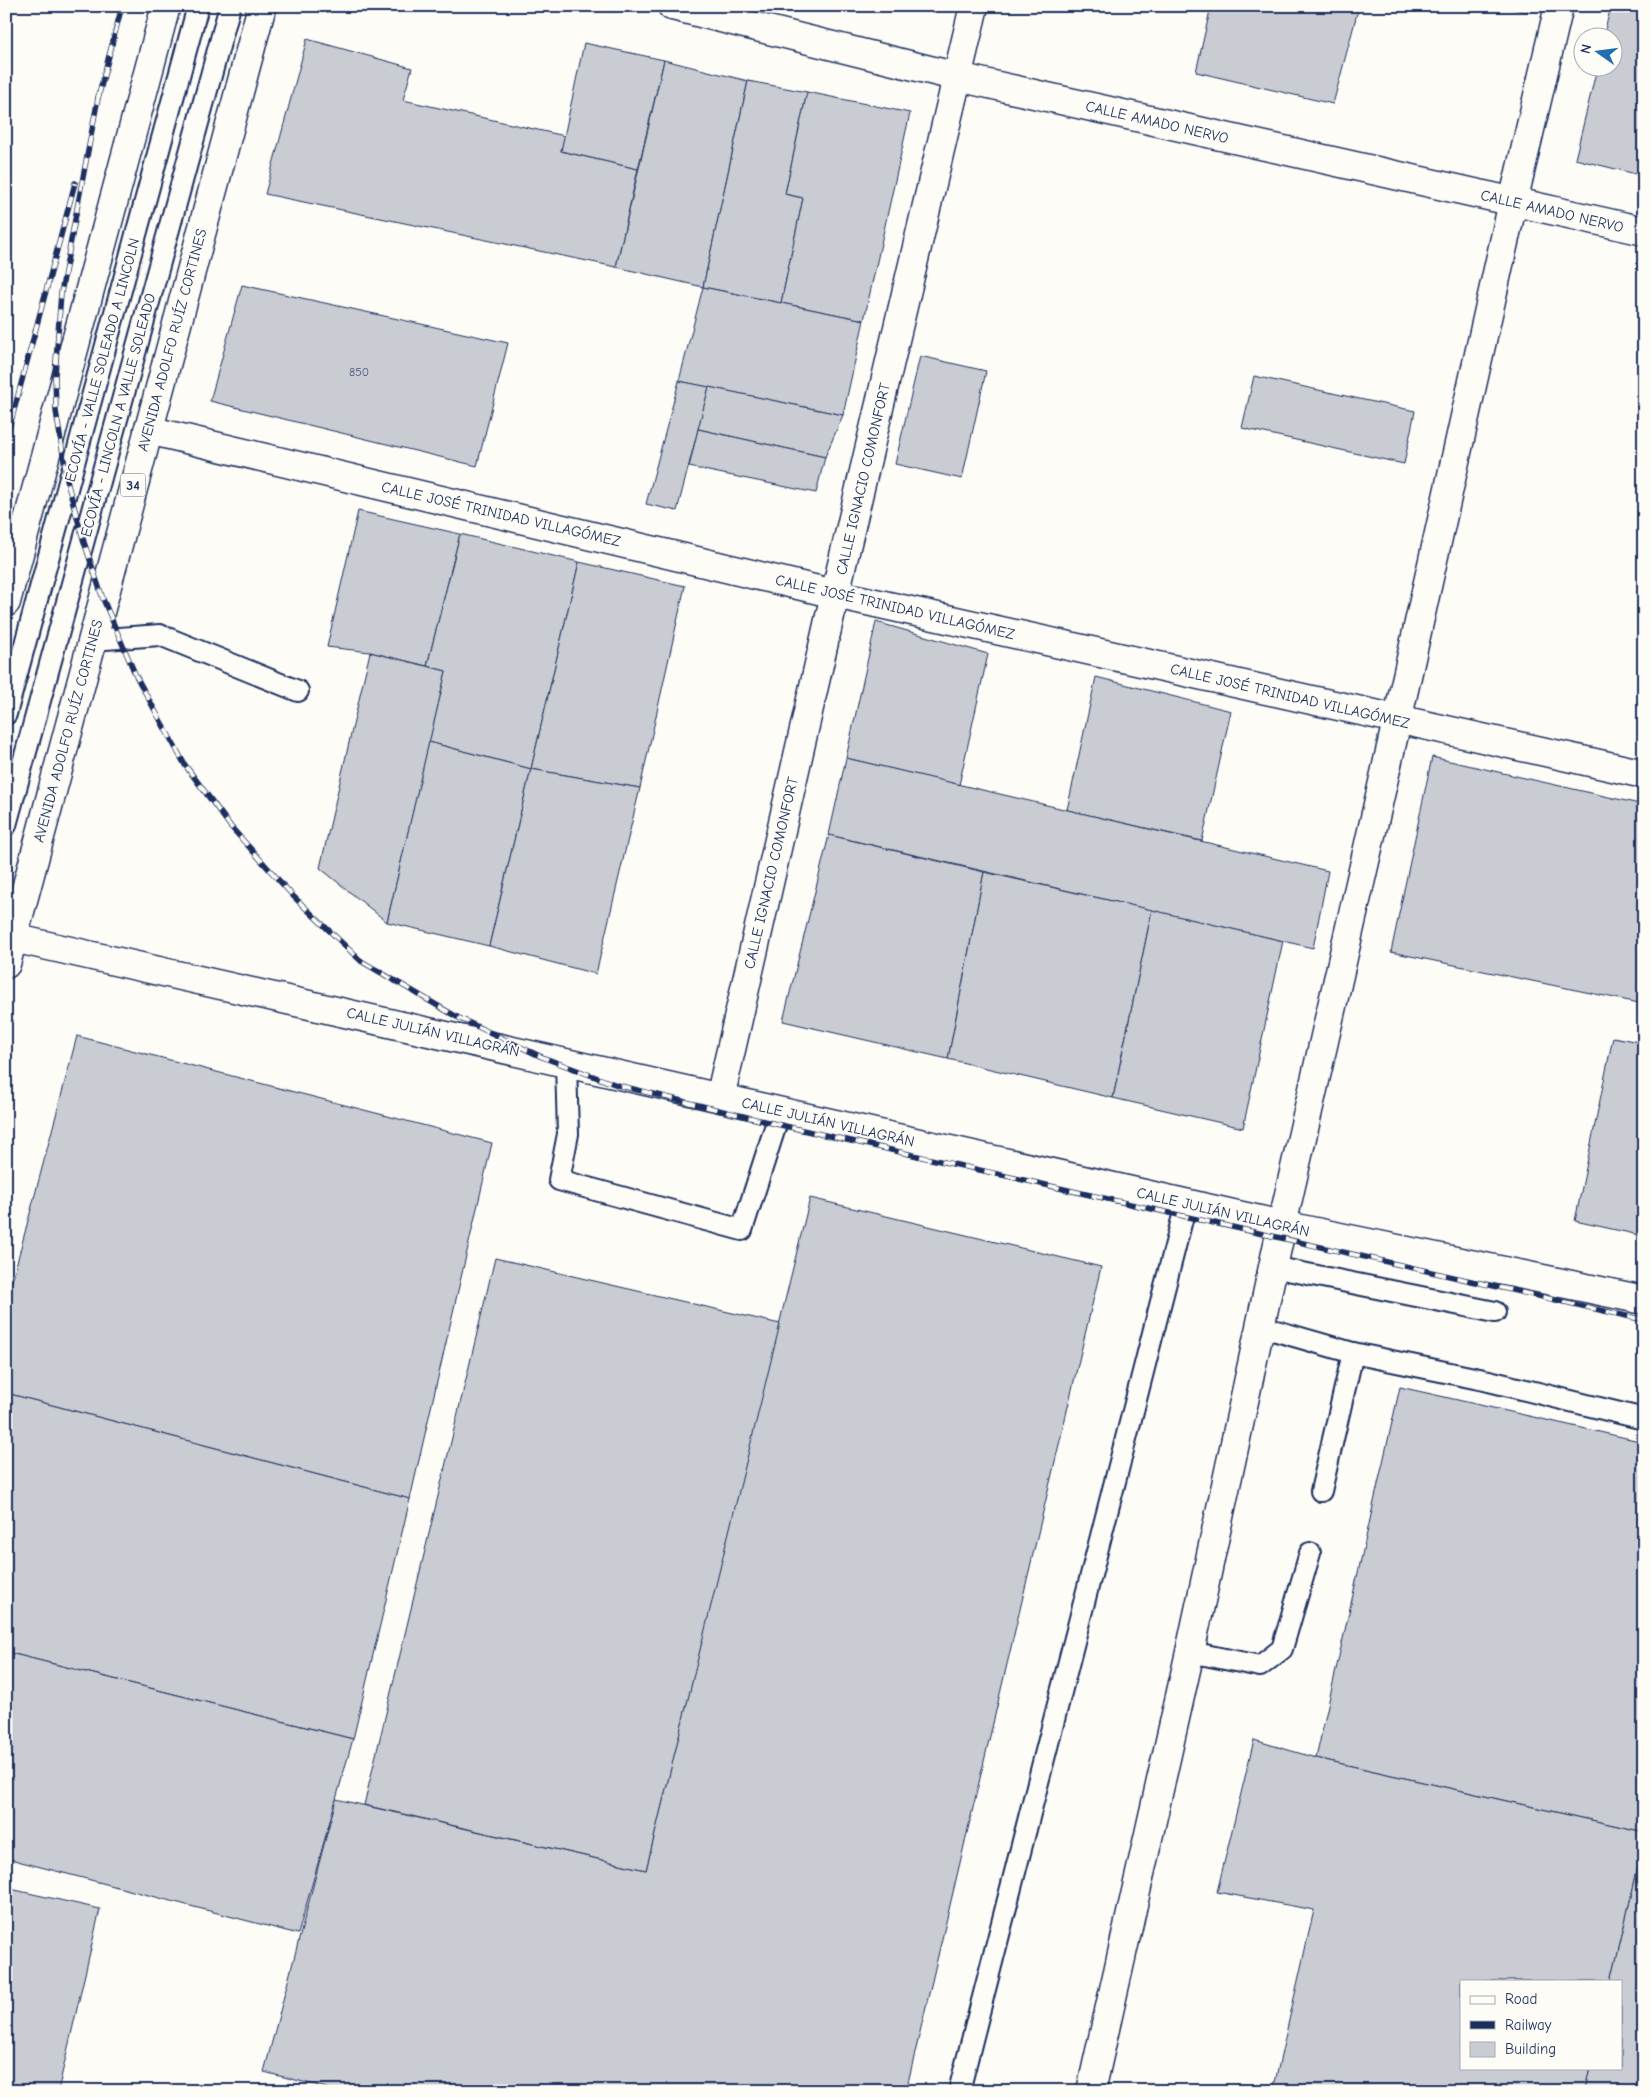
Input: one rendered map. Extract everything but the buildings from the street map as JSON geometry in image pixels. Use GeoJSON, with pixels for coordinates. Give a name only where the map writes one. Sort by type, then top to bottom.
{"type":"FeatureCollection","features":[{"type":"Feature","properties":{"kind":"street"},"geometry":{"type":"LineString","coordinates":[[6,602],[166,6]]}},
{"type":"Feature","properties":{"kind":"street","name":"AVENIDA ADOLFO RUÍZ CORTINES"},"geometry":{"type":"LineString","coordinates":[[6,964],[262,6]]}},
{"type":"Feature","properties":{"kind":"street","name":"CALLE AMADO NERVO"},"geometry":{"type":"LineString","coordinates":[[672,6],[958,77],[1644,231]]}},
{"type":"Feature","properties":{"kind":"street","name":"CALLE IGNACIO COMONFORT"},"geometry":{"type":"LineString","coordinates":[[720,1098],[835,594],[974,6]]}},
{"type":"Feature","properties":{"kind":"street"},"geometry":{"type":"LineString","coordinates":[[1091,2091],[1190,1652],[1272,1267],[1513,202],[1560,6]]}},
{"type":"Feature","properties":{"kind":"street","name":"CALLE JOSÉ TRINIDAD VILLAGÓMEZ"},"geometry":{"type":"LineString","coordinates":[[148,430],[835,594],[1397,721],[1644,774]]}},
{"type":"Feature","properties":{"kind":"street","name":"CALLE JULIÁN VILLAGRÁN"},"geometry":{"type":"LineString","coordinates":[[13,938],[1186,1204],[1644,1300]]}},
{"type":"Feature","properties":{"kind":"lane","name":"ECOVÍA - VALLE SOLEADO A LINCOLN"},"geometry":{"type":"LineString","coordinates":[[6,714],[198,6]]}},
{"type":"Feature","properties":{"kind":"lane","name":"ECOVÍA - LINCOLN A VALLE SOLEADO"},"geometry":{"type":"LineString","coordinates":[[6,825],[230,6]]}},
{"type":"Feature","properties":{"kind":"lane"},"geometry":{"type":"LineString","coordinates":[[92,640],[160,635],[298,691]]}},
{"type":"Feature","properties":{"kind":"lane"},"geometry":{"type":"LineString","coordinates":[[566,1063],[568,1134],[559,1180],[742,1230],[780,1112]]}},
{"type":"Feature","properties":{"kind":"lane"},"geometry":{"type":"LineString","coordinates":[[959,2091],[1186,1204]]}},
{"type":"Feature","properties":{"kind":"lane"},"geometry":{"type":"LineString","coordinates":[[1272,1267],[1495,1312]]}},
{"type":"Feature","properties":{"kind":"lane"},"geometry":{"type":"LineString","coordinates":[[1259,1326],[1353,1353],[1489,1381],[1644,1419]]}},
{"type":"Feature","properties":{"kind":"lane"},"geometry":{"type":"LineString","coordinates":[[1321,1491],[1353,1353]]}},
{"type":"Feature","properties":{"kind":"lane"},"geometry":{"type":"LineString","coordinates":[[1190,1652],[1260,1666],[1282,1649],[1310,1553]]}},
{"type":"Feature","properties":{"kind":"railway"},"geometry":{"type":"LineString","coordinates":[[98,98],[122,6]]}},
{"type":"Feature","properties":{"kind":"railway"},"geometry":{"type":"LineString","coordinates":[[99,93],[61,293],[55,375],[56,411],[68,485],[84,542],[103,599],[136,676],[185,765],[231,827],[294,897],[361,961],[457,1017],[542,1057],[617,1085],[776,1124],[1644,1320]]}},
{"type":"Feature","properties":{"kind":"railway"},"geometry":{"type":"LineString","coordinates":[[6,440],[75,183]]}}]}
